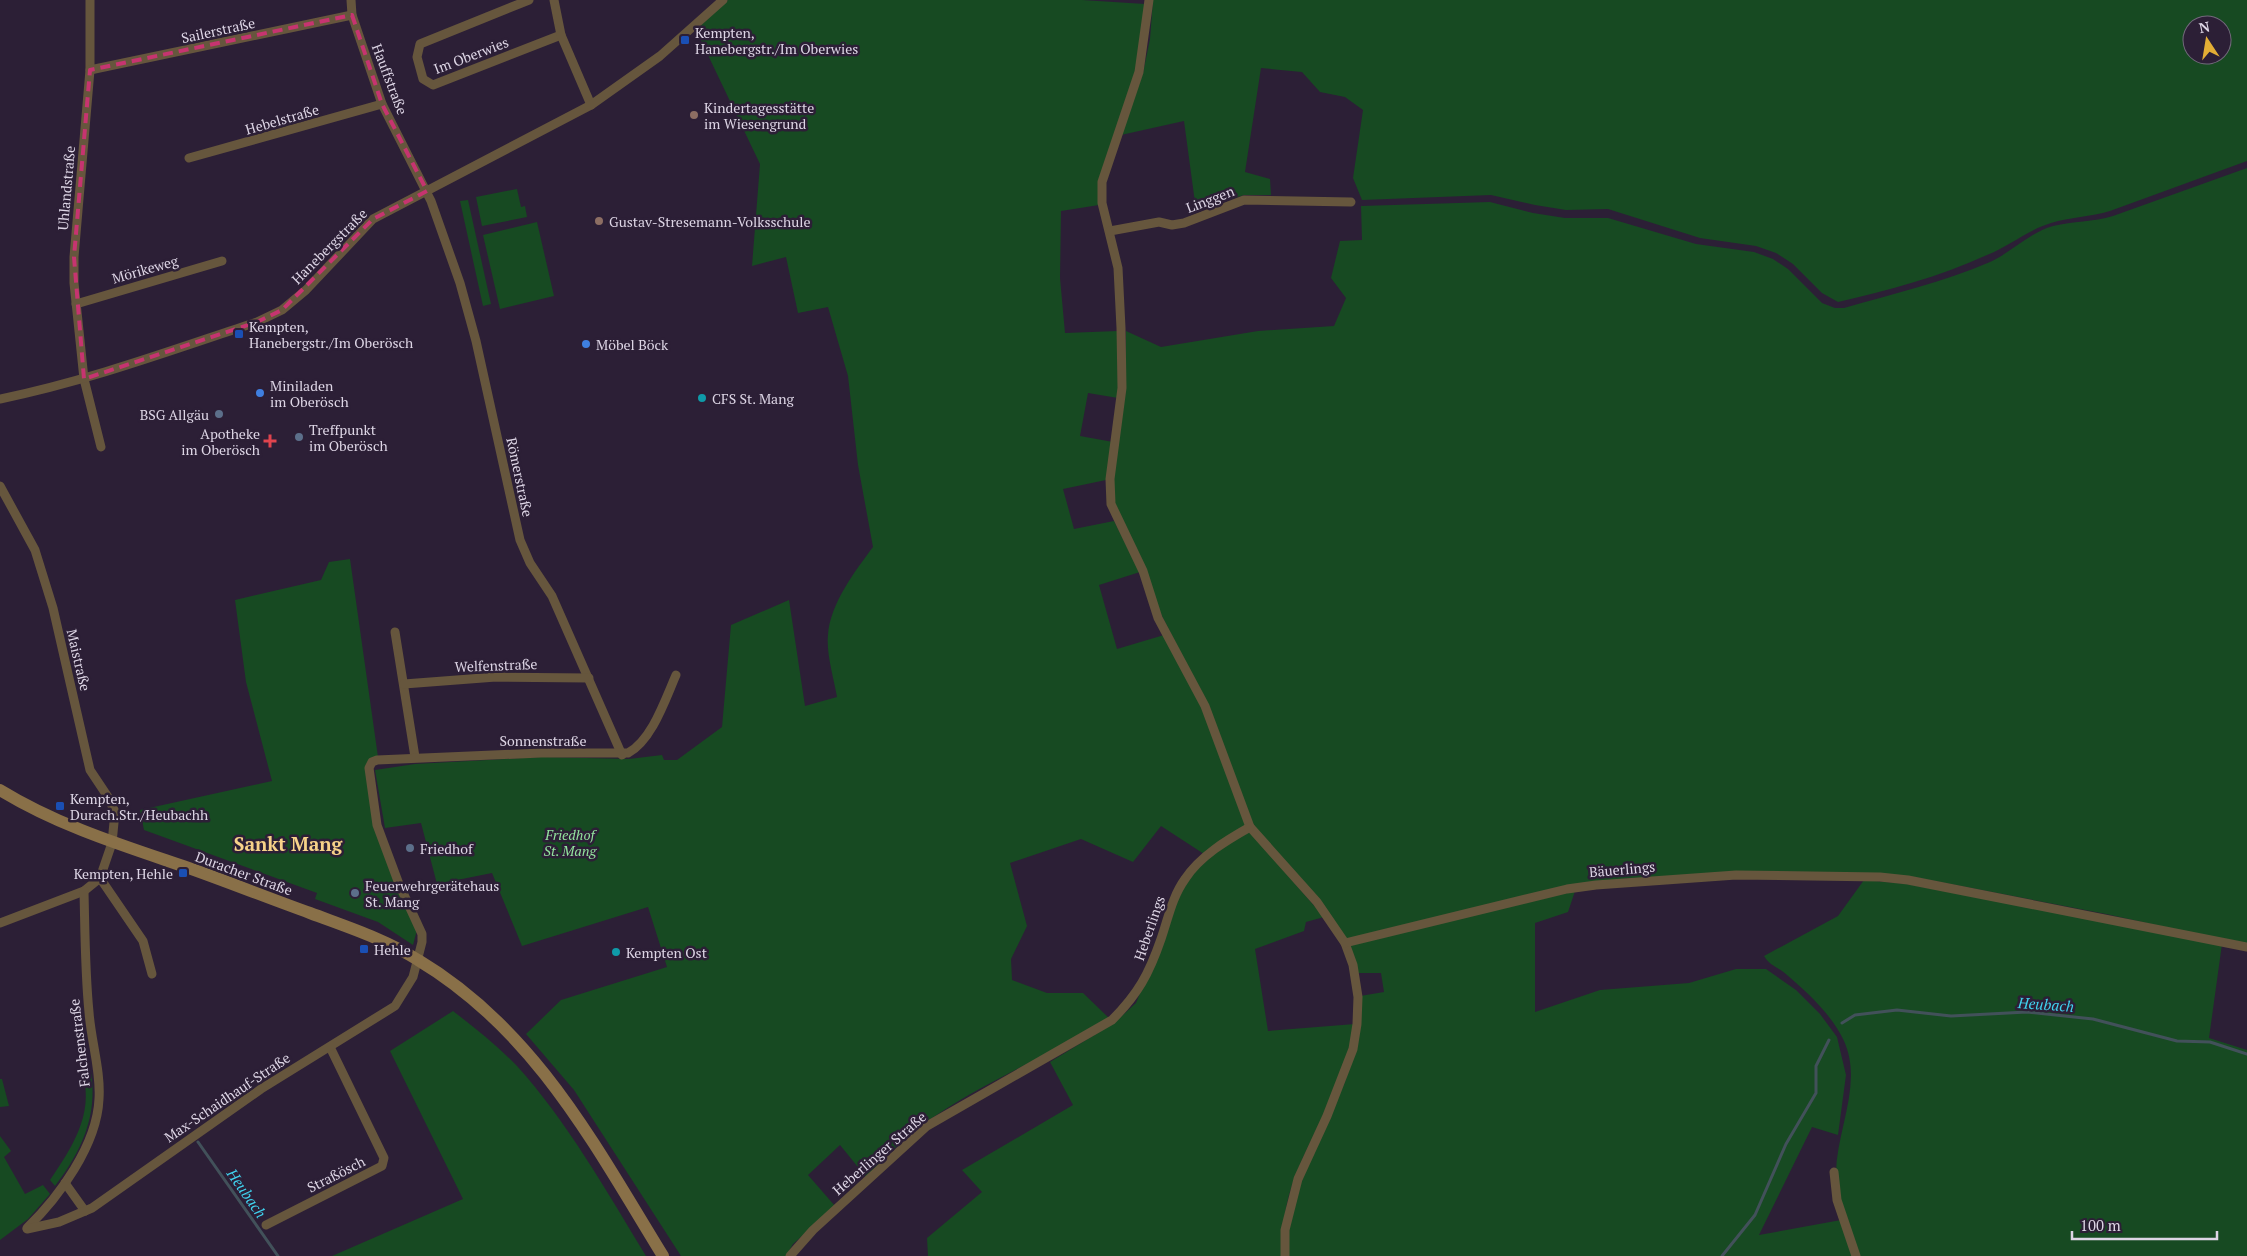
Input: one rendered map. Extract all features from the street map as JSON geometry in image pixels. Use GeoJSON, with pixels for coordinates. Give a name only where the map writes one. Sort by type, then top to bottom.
{"type":"FeatureCollection","features":[{"type":"Feature","properties":{"kind":"main road","name":"Duracher Straße"},"geometry":{"type":"LineString","coordinates":[[0,790],[54,818],[112,843],[185,867],[387,943],[414,958],[470,996],[530,1056],[564,1097],[664,1256]]}},
{"type":"Feature","properties":{"kind":"street","name":"Uhlandstraße"},"geometry":{"type":"LineString","coordinates":[[90,0],[90,70],[74,257],[76,304],[84,379],[101,447]]}},
{"type":"Feature","properties":{"kind":"street","name":"Hauffstraße"},"geometry":{"type":"LineString","coordinates":[[351,0],[352,15],[382,104],[427,191]]}},
{"type":"Feature","properties":{"kind":"street","name":"Im Oberwies"},"geometry":{"type":"LineString","coordinates":[[529,0],[420,44],[417,57],[423,79],[433,85],[561,35]]}},
{"type":"Feature","properties":{"kind":"street"},"geometry":{"type":"LineString","coordinates":[[554,0],[561,35],[591,105]]}},
{"type":"Feature","properties":{"kind":"street","name":"Hanebergstraße"},"geometry":{"type":"LineString","coordinates":[[0,399],[46,390],[84,379],[257,322],[282,310],[306,290],[374,219],[591,105],[660,56],[723,0]]}},
{"type":"Feature","properties":{"kind":"street"},"geometry":{"type":"LineString","coordinates":[[1149,0],[1139,72],[1102,182],[1102,203],[1118,268],[1122,388],[1110,479],[1111,504],[1143,571],[1158,618],[1205,706],[1250,827],[1317,902],[1345,943],[1353,966],[1358,997],[1357,1024],[1353,1049],[1327,1116],[1298,1179],[1285,1230],[1285,1256]]}},
{"type":"Feature","properties":{"kind":"street","name":"Sailerstraße"},"geometry":{"type":"LineString","coordinates":[[90,70],[352,15]]}},
{"type":"Feature","properties":{"kind":"street","name":"Hebelstraße"},"geometry":{"type":"LineString","coordinates":[[189,158],[382,104]]}},
{"type":"Feature","properties":{"kind":"street","name":"Römerstraße"},"geometry":{"type":"LineString","coordinates":[[427,191],[447,241],[476,341],[520,540],[530,563],[552,596],[622,754]]}},
{"type":"Feature","properties":{"kind":"street","name":"Linggen"},"geometry":{"type":"LineString","coordinates":[[1110,231],[1159,222],[1184,223],[1244,200],[1351,202]]}},
{"type":"Feature","properties":{"kind":"street","name":"Mörikeweg"},"geometry":{"type":"LineString","coordinates":[[76,304],[222,261]]}},
{"type":"Feature","properties":{"kind":"street","name":"Maistraße"},"geometry":{"type":"LineString","coordinates":[[0,486],[35,550],[53,608],[90,770],[108,797],[115,812],[112,843],[100,878]]}},
{"type":"Feature","properties":{"kind":"street"},"geometry":{"type":"LineString","coordinates":[[396,632],[414,757]]}},
{"type":"Feature","properties":{"kind":"street"},"geometry":{"type":"LineString","coordinates":[[622,754],[639,747],[647,737],[676,675]]}},
{"type":"Feature","properties":{"kind":"street","name":"Welfenstraße"},"geometry":{"type":"LineString","coordinates":[[404,684],[496,677],[589,678]]}},
{"type":"Feature","properties":{"kind":"street","name":"Sonnenstraße"},"geometry":{"type":"LineString","coordinates":[[369,768],[372,762],[377,760],[414,757],[541,753],[622,754]]}},
{"type":"Feature","properties":{"kind":"street","name":"Max-Schaidhauf-Straße"},"geometry":{"type":"LineString","coordinates":[[26,1229],[59,1222],[85,1211],[110,1196],[261,1088],[396,1006],[412,977],[414,958],[422,942],[421,929],[399,884],[377,825],[369,768]]}},
{"type":"Feature","properties":{"kind":"street","name":"Heberlings"},"geometry":{"type":"LineString","coordinates":[[1078,1042],[1112,1020],[1134,998],[1148,972],[1173,899],[1185,879],[1197,864],[1250,827]]}},
{"type":"Feature","properties":{"kind":"street","name":"Bäuerlings"},"geometry":{"type":"LineString","coordinates":[[1345,943],[1567,889],[1596,885],[1736,875],[1880,877],[1908,880],[2247,947]]}},
{"type":"Feature","properties":{"kind":"street"},"geometry":{"type":"LineString","coordinates":[[0,923],[84,891],[100,878],[143,941],[152,974]]}},
{"type":"Feature","properties":{"kind":"street","name":"Falchenstraße"},"geometry":{"type":"LineString","coordinates":[[26,1229],[44,1212],[65,1182],[84,1151],[95,1127],[99,1099],[86,988],[84,891]]}},
{"type":"Feature","properties":{"kind":"street","name":"Heberlinger Straße"},"geometry":{"type":"LineString","coordinates":[[790,1256],[813,1230],[927,1126],[1078,1042]]}},
{"type":"Feature","properties":{"kind":"street","name":"Straßösch"},"geometry":{"type":"LineString","coordinates":[[266,1225],[382,1166],[384,1158],[330,1046]]}},
{"type":"Feature","properties":{"kind":"street"},"geometry":{"type":"LineString","coordinates":[[1834,1172],[1837,1200],[1856,1256]]}},
{"type":"Feature","properties":{"kind":"street"},"geometry":{"type":"LineString","coordinates":[[65,1182],[85,1211]]}},
{"type":"Feature","properties":{"kind":"highlighted area"},"geometry":{"type":"Polygon","coordinates":[[[352,15],[382,104],[427,191],[373,219],[282,310],[257,322],[84,379],[74,257],[90,70],[352,15]]]}},
{"type":"Feature","properties":{"kind":"green space","name":"Friedhof St. Mang"},"geometry":{"type":"Polygon","coordinates":[[[728,0],[1082,0],[1145,4],[1137,71],[1099,205],[1061,211],[1060,278],[1065,333],[1118,331],[1118,398],[1088,393],[1080,436],[1113,442],[1106,480],[1063,489],[1074,529],[1114,521],[1140,572],[1099,585],[1117,649],[1164,635],[1203,707],[1246,825],[1204,854],[1161,826],[1133,862],[1081,839],[1010,863],[1027,926],[1011,959],[1012,980],[1047,993],[1083,993],[1110,1019],[993,1081],[948,1108],[910,1134],[866,1177],[840,1145],[808,1175],[835,1206],[793,1244],[786,1256],[681,1256],[574,1090],[526,1034],[561,1000],[667,967],[648,907],[522,946],[492,873],[437,884],[421,823],[385,828],[375,770],[415,764],[542,757],[629,759],[662,755],[664,760],[677,760],[722,727],[731,625],[789,600],[805,706],[837,697],[828,650],[830,623],[844,588],[873,547],[858,465],[848,376],[828,307],[798,313],[786,257],[752,266],[760,164],[696,30],[728,0]]]}},
{"type":"Feature","properties":{"kind":"green space"},"geometry":{"type":"Polygon","coordinates":[[[1153,0],[2247,0],[2247,161],[2110,211],[2058,221],[2043,226],[1969,263],[1932,276],[1895,288],[1838,302],[1822,293],[1793,264],[1776,253],[1756,246],[1700,238],[1608,209],[1566,210],[1491,195],[1362,200],[1353,178],[1363,110],[1345,97],[1320,92],[1302,72],[1261,68],[1245,172],[1270,179],[1271,195],[1244,195],[1196,210],[1184,121],[1121,135],[1143,73],[1150,39],[1153,0]]]}},
{"type":"Feature","properties":{"kind":"green space"},"geometry":{"type":"Polygon","coordinates":[[[2247,168],[2247,945],[2106,914],[1909,876],[1627,878],[1347,940],[1253,826],[1207,704],[1162,616],[1114,503],[1113,480],[1126,389],[1126,331],[1161,347],[1258,331],[1334,326],[1346,298],[1331,278],[1340,241],[1362,240],[1361,206],[1490,202],[1533,213],[1565,218],[1608,218],[1696,244],[1754,252],[1773,259],[1788,269],[1822,303],[1835,308],[1844,308],[1954,276],[1990,262],[2044,229],[2113,216],[2247,168]]]}},
{"type":"Feature","properties":{"kind":"green space"},"geometry":{"type":"Polygon","coordinates":[[[517,189],[521,207],[525,206],[527,217],[482,226],[476,197],[517,189]]]}},
{"type":"Feature","properties":{"kind":"green space"},"geometry":{"type":"Polygon","coordinates":[[[468,200],[491,304],[483,306],[460,201],[468,200]]]}},
{"type":"Feature","properties":{"kind":"green space"},"geometry":{"type":"Polygon","coordinates":[[[537,222],[554,296],[500,309],[483,235],[537,222]]]}},
{"type":"Feature","properties":{"kind":"green space"},"geometry":{"type":"Polygon","coordinates":[[[350,559],[378,757],[371,760],[373,825],[417,930],[413,945],[378,922],[315,899],[317,893],[144,830],[140,810],[272,781],[246,682],[235,600],[321,580],[329,562],[350,559]]]}},
{"type":"Feature","properties":{"kind":"green space"},"geometry":{"type":"Polygon","coordinates":[[[1249,831],[1324,917],[1306,922],[1304,931],[1255,949],[1268,1031],[1355,1024],[1345,1064],[1292,1186],[1285,1216],[1282,1256],[928,1256],[927,1238],[982,1192],[962,1170],[1073,1105],[1050,1062],[1114,1023],[1136,1003],[1186,880],[1215,853],[1249,831]]]}},
{"type":"Feature","properties":{"kind":"green space"},"geometry":{"type":"Polygon","coordinates":[[[1864,880],[1907,884],[2222,944],[2209,1038],[2247,1050],[2247,1256],[1859,1256],[1843,1215],[1836,1183],[1837,1156],[1848,1106],[1851,1073],[1844,1041],[1833,1022],[1819,1005],[1764,956],[1838,916],[1864,880]]]}},
{"type":"Feature","properties":{"kind":"green space"},"geometry":{"type":"Polygon","coordinates":[[[1575,891],[1568,912],[1535,923],[1535,1012],[1600,990],[1689,983],[1736,969],[1766,969],[1796,990],[1820,1014],[1837,1037],[1846,1075],[1838,1135],[1812,1127],[1759,1235],[1841,1220],[1854,1256],[1289,1256],[1289,1230],[1301,1180],[1345,1082],[1360,996],[1384,992],[1381,973],[1357,973],[1349,945],[1575,891]]]}},
{"type":"Feature","properties":{"kind":"green space"},"geometry":{"type":"Polygon","coordinates":[[[453,1011],[502,1051],[535,1087],[586,1158],[646,1256],[332,1256],[463,1199],[390,1051],[453,1011]]]}},
{"type":"Feature","properties":{"kind":"green space"},"geometry":{"type":"Polygon","coordinates":[[[91,1073],[93,1089],[90,1119],[80,1147],[55,1186],[50,1180],[73,1144],[83,1118],[86,1090],[83,1075],[91,1073]]]}},
{"type":"Feature","properties":{"kind":"green space"},"geometry":{"type":"Polygon","coordinates":[[[0,1079],[2,1079],[9,1106],[0,1107],[0,1079]]]}},
{"type":"Feature","properties":{"kind":"green space"},"geometry":{"type":"Polygon","coordinates":[[[0,1136],[11,1151],[4,1157],[25,1194],[43,1185],[50,1194],[28,1219],[0,1240],[0,1136]]]}},
{"type":"Feature","properties":{"kind":"waterway","name":"Heubach"},"geometry":{"type":"LineString","coordinates":[[1842,1023],[1855,1015],[1897,1010],[1951,1016],[2027,1012],[2093,1019],[2177,1041],[2210,1042],[2247,1054]]}},
{"type":"Feature","properties":{"kind":"waterway","name":"Heubach"},"geometry":{"type":"LineString","coordinates":[[1722,1256],[1755,1215],[1786,1144],[1816,1093],[1816,1066],[1829,1040]]}},
{"type":"Feature","properties":{"kind":"waterway","name":"Heubach"},"geometry":{"type":"LineString","coordinates":[[198,1142],[278,1256]]}},
{"type":"Feature","properties":{"kind":"place","name":"Kempten, Hanebergstr./Im Oberwies"},"geometry":{"type":"Point","coordinates":[685,40]}},
{"type":"Feature","properties":{"kind":"place","name":"Kindertagesstätte im Wiesengrund"},"geometry":{"type":"Point","coordinates":[694,115]}},
{"type":"Feature","properties":{"kind":"place","name":"Gustav-Stresemann-Volksschule"},"geometry":{"type":"Point","coordinates":[599,221]}},
{"type":"Feature","properties":{"kind":"place","name":"Kempten, Hanebergstr./Im Oberösch"},"geometry":{"type":"Point","coordinates":[239,334]}},
{"type":"Feature","properties":{"kind":"place","name":"Möbel Böck"},"geometry":{"type":"Point","coordinates":[586,344]}},
{"type":"Feature","properties":{"kind":"place","name":"Miniladen im Oberösch"},"geometry":{"type":"Point","coordinates":[260,393]}},
{"type":"Feature","properties":{"kind":"place","name":"CFS St. Mang"},"geometry":{"type":"Point","coordinates":[702,398]}},
{"type":"Feature","properties":{"kind":"place","name":"BSG Allgäu"},"geometry":{"type":"Point","coordinates":[219,414]}},
{"type":"Feature","properties":{"kind":"place","name":"Treffpunkt im Oberösch"},"geometry":{"type":"Point","coordinates":[299,437]}},
{"type":"Feature","properties":{"kind":"place","name":"Apotheke im Oberösch"},"geometry":{"type":"Point","coordinates":[270,441]}},
{"type":"Feature","properties":{"kind":"place","name":"Kempten, Durach.Str./Heubachh"},"geometry":{"type":"Point","coordinates":[60,806]}},
{"type":"Feature","properties":{"kind":"place","name":"Friedhof"},"geometry":{"type":"Point","coordinates":[410,848]}},
{"type":"Feature","properties":{"kind":"place","name":"Kempten, Hehle"},"geometry":{"type":"Point","coordinates":[183,873]}},
{"type":"Feature","properties":{"kind":"place","name":"Feuerwehrgerätehaus St. Mang"},"geometry":{"type":"Point","coordinates":[355,893]}},
{"type":"Feature","properties":{"kind":"place","name":"Hehle"},"geometry":{"type":"Point","coordinates":[364,949]}},
{"type":"Feature","properties":{"kind":"place","name":"Kempten Ost"},"geometry":{"type":"Point","coordinates":[616,952]}},
{"type":"Feature","properties":{"kind":"district","name":"Sankt Mang"},"geometry":{"type":"Point","coordinates":[288,843]}}]}
